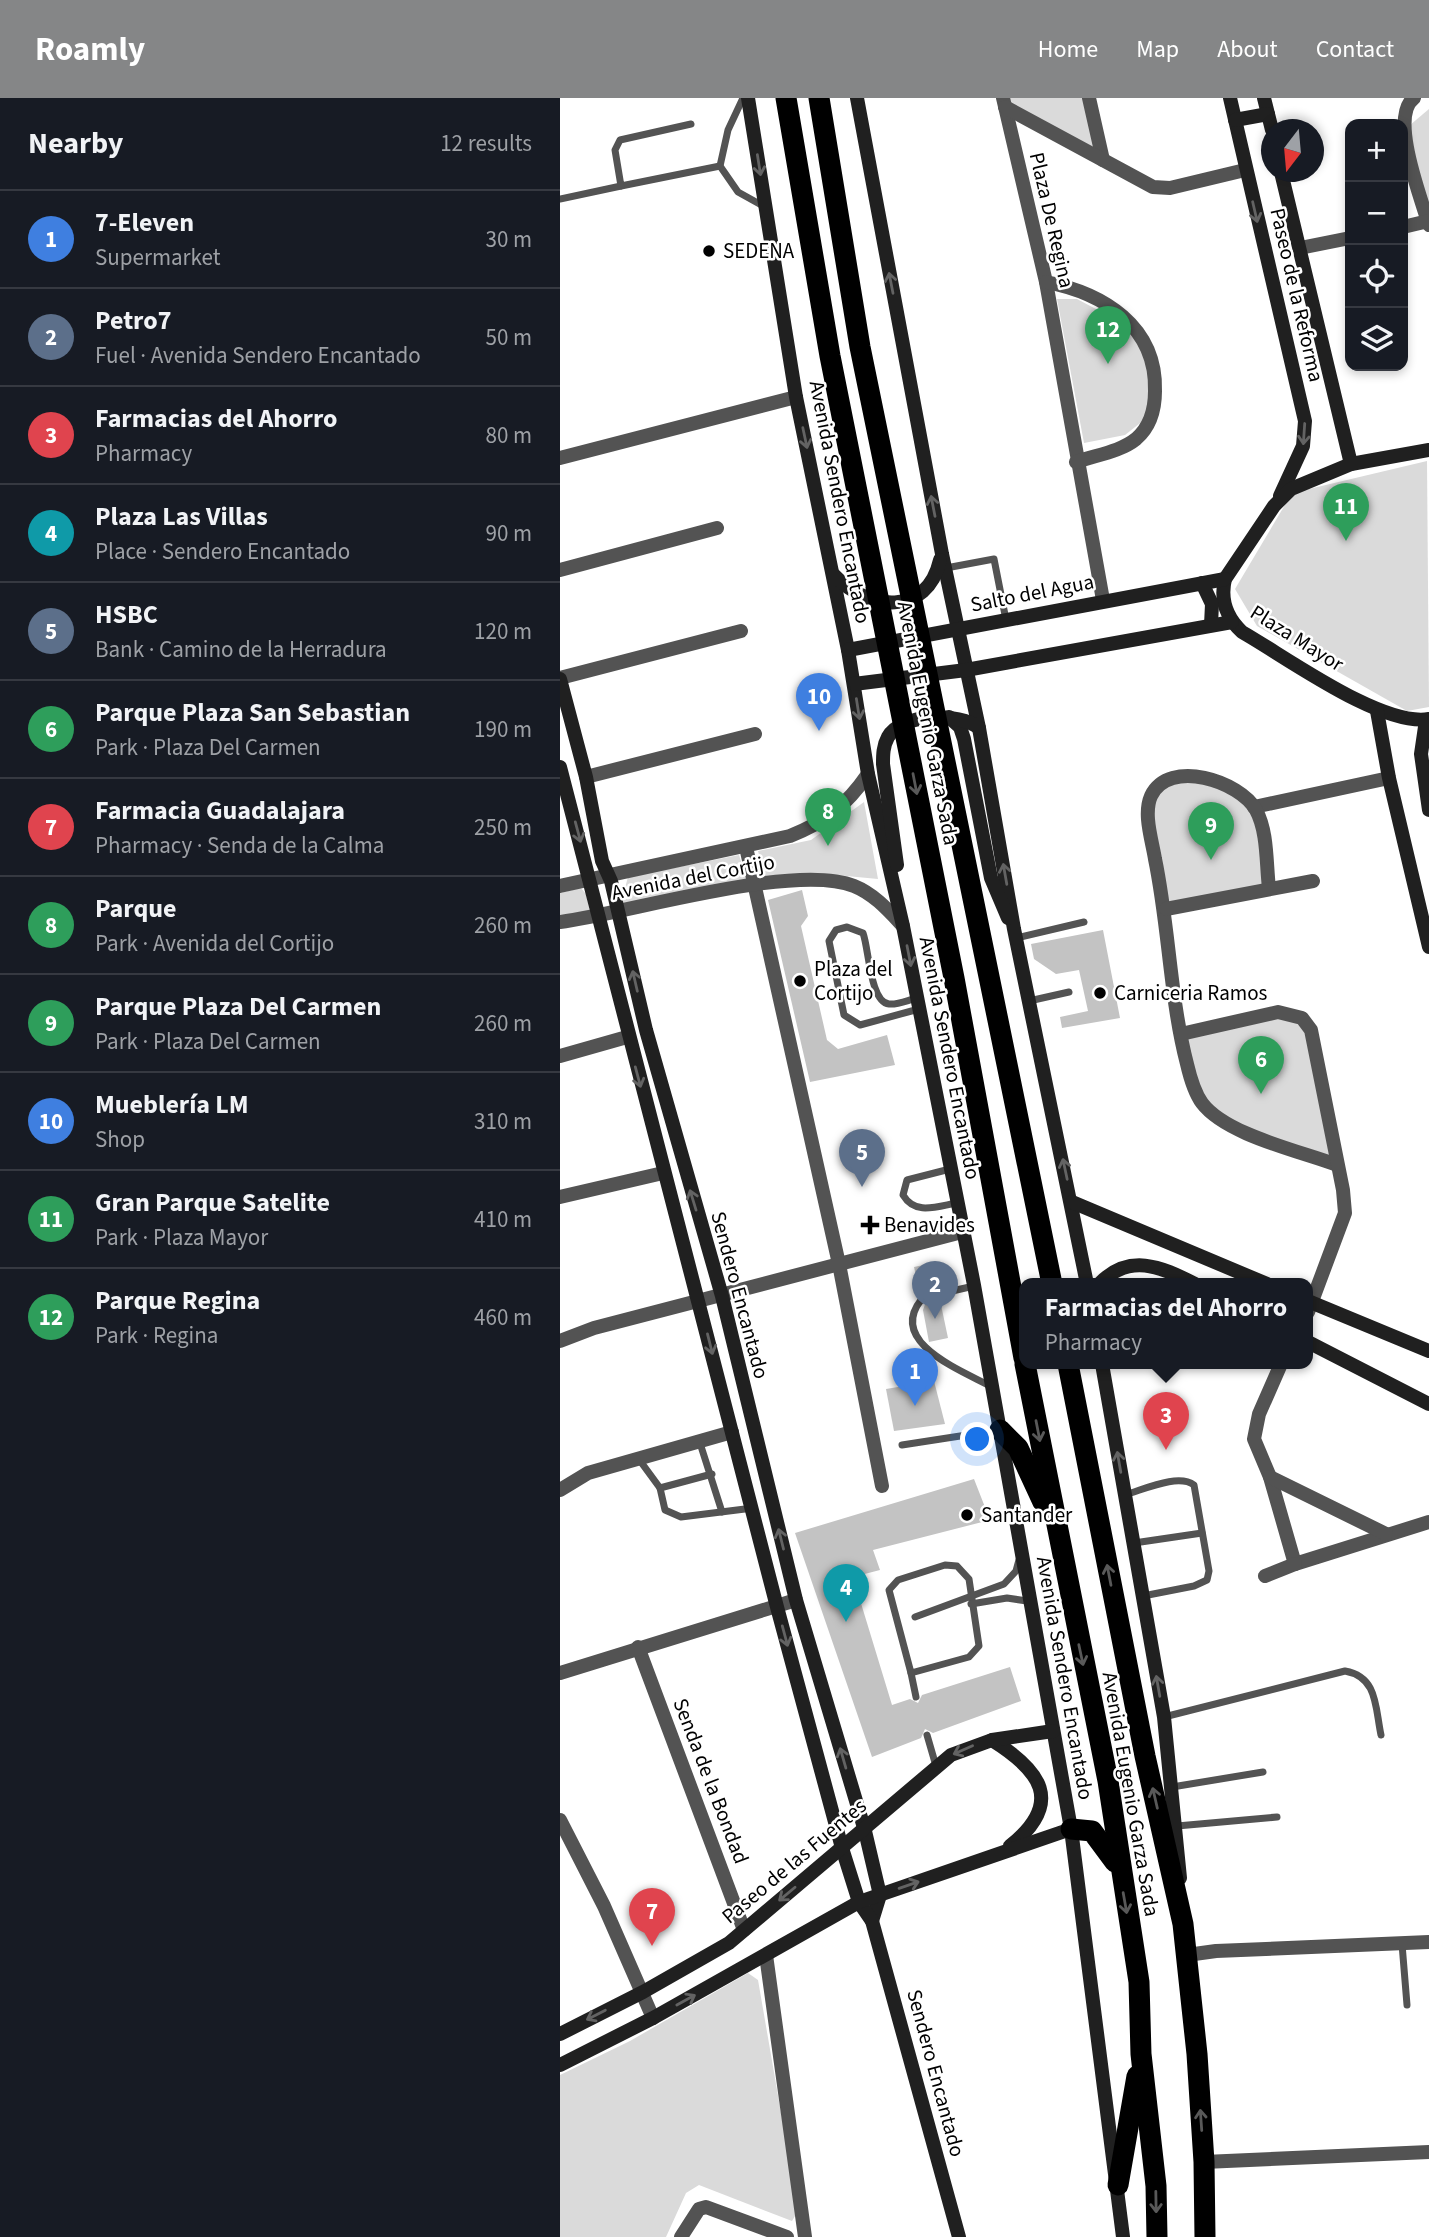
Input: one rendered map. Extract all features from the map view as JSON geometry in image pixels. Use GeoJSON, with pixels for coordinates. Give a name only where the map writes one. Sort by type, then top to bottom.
{"type":"FeatureCollection","features":[{"type":"Feature","properties":{"kind":"highway","name":"Avenida Eugenio Garza Sada"},"geometry":{"type":"LineString","coordinates":[[786,98],[830,356],[954,978],[1019,1331]]}},
{"type":"Feature","properties":{"kind":"highway","name":"Avenida Eugenio Garza Sada"},"geometry":{"type":"LineString","coordinates":[[819,98],[860,347],[1051,1278]]}},
{"type":"Feature","properties":{"kind":"highway","name":"Avenida Eugenio Garza Sada"},"geometry":{"type":"LineString","coordinates":[[1027,1369],[1108,1781],[1120,1874],[1139,1982],[1142,2054],[1156,2186],[1157,2237]]}},
{"type":"Feature","properties":{"kind":"highway","name":"Avenida Eugenio Garza Sada"},"geometry":{"type":"LineString","coordinates":[[1069,1369],[1145,1756],[1183,1924],[1204,2162],[1205,2237]]}},
{"type":"Feature","properties":{"kind":"highway"},"geometry":{"type":"LineString","coordinates":[[1000,1430],[1018,1448],[1045,1506],[1061,1550]]}},
{"type":"Feature","properties":{"kind":"highway"},"geometry":{"type":"LineString","coordinates":[[1071,1829],[1085,1829],[1099,1836],[1120,1874]]}},
{"type":"Feature","properties":{"kind":"highway"},"geometry":{"type":"LineString","coordinates":[[1118,2185],[1142,2054]]}},
{"type":"Feature","properties":{"kind":"street","name":"Avenida Sendero Encantado"},"geometry":{"type":"LineString","coordinates":[[746,98],[796,397],[848,650],[868,774],[903,926],[993,1387],[1071,1829],[1124,2237]]}},
{"type":"Feature","properties":{"kind":"street"},"geometry":{"type":"LineString","coordinates":[[857,98],[943,561],[979,728],[1015,934],[1086,1278]]}},
{"type":"Feature","properties":{"kind":"street"},"geometry":{"type":"LineString","coordinates":[[1089,98],[1103,160]]}},
{"type":"Feature","properties":{"kind":"street","name":"Paseo de la Reforma"},"geometry":{"type":"LineString","coordinates":[[1230,98],[1304,421],[1303,446],[1279,499]]}},
{"type":"Feature","properties":{"kind":"street"},"geometry":{"type":"LineString","coordinates":[[1264,98],[1269,119]]}},
{"type":"Feature","properties":{"kind":"street"},"geometry":{"type":"LineString","coordinates":[[1408,225],[1429,223],[1403,131],[1403,112],[1406,104],[1414,98]]}},
{"type":"Feature","properties":{"kind":"street"},"geometry":{"type":"LineString","coordinates":[[1004,103],[1153,187],[1170,188],[1245,170]]}},
{"type":"Feature","properties":{"kind":"street","name":"Plaza De Regina"},"geometry":{"type":"LineString","coordinates":[[1004,103],[1046,282],[1076,462],[1103,600]]}},
{"type":"Feature","properties":{"kind":"street"},"geometry":{"type":"LineString","coordinates":[[1235,120],[1268,114]]}},
{"type":"Feature","properties":{"kind":"street","name":"Paseo de la Reforma"},"geometry":{"type":"LineString","coordinates":[[1284,182],[1351,464]]}},
{"type":"Feature","properties":{"kind":"street"},"geometry":{"type":"LineString","coordinates":[[1300,248],[1345,238]]}},
{"type":"Feature","properties":{"kind":"street"},"geometry":{"type":"LineString","coordinates":[[1046,282],[1075,288],[1095,297],[1120,313],[1139,330],[1148,346],[1156,386],[1155,407],[1149,423],[1139,437],[1127,445],[1076,462]]}},
{"type":"Feature","properties":{"kind":"street"},"geometry":{"type":"LineString","coordinates":[[560,458],[796,397]]}},
{"type":"Feature","properties":{"kind":"street"},"geometry":{"type":"LineString","coordinates":[[1225,579],[1279,499],[1308,480],[1351,464],[1429,449]]}},
{"type":"Feature","properties":{"kind":"street"},"geometry":{"type":"LineString","coordinates":[[560,570],[717,528]]}},
{"type":"Feature","properties":{"kind":"street"},"geometry":{"type":"LineString","coordinates":[[833,574],[848,590],[862,598],[880,602],[900,601],[915,597],[930,586],[943,561]]}},
{"type":"Feature","properties":{"kind":"street","name":"Salto del Agua"},"geometry":{"type":"LineString","coordinates":[[848,650],[1225,579]]}},
{"type":"Feature","properties":{"kind":"street","name":"Plaza Mayor"},"geometry":{"type":"LineString","coordinates":[[1225,579],[1224,600],[1232,622],[1242,632],[1377,711],[1427,720]]}},
{"type":"Feature","properties":{"kind":"street"},"geometry":{"type":"LineString","coordinates":[[1202,583],[1212,604],[1211,625]]}},
{"type":"Feature","properties":{"kind":"street"},"geometry":{"type":"LineString","coordinates":[[854,684],[966,670],[1232,622]]}},
{"type":"Feature","properties":{"kind":"street"},"geometry":{"type":"LineString","coordinates":[[560,678],[741,631]]}},
{"type":"Feature","properties":{"kind":"street","name":"Sendero Encantado"},"geometry":{"type":"LineString","coordinates":[[560,678],[646,1030],[722,1296],[796,1600],[864,1830],[880,1895]]}},
{"type":"Feature","properties":{"kind":"street"},"geometry":{"type":"LineString","coordinates":[[1377,711],[1389,778],[1429,947]]}},
{"type":"Feature","properties":{"kind":"street"},"geometry":{"type":"LineString","coordinates":[[903,926],[883,749],[888,735],[898,727],[949,717],[962,718],[979,728]]}},
{"type":"Feature","properties":{"kind":"street"},"geometry":{"type":"LineString","coordinates":[[949,717],[960,727],[964,739],[996,894],[1015,934]]}},
{"type":"Feature","properties":{"kind":"street"},"geometry":{"type":"LineString","coordinates":[[1427,720],[1421,754],[1429,810]]}},
{"type":"Feature","properties":{"kind":"street"},"geometry":{"type":"LineString","coordinates":[[586,777],[755,734]]}},
{"type":"Feature","properties":{"kind":"street","name":"Sendero Encantado"},"geometry":{"type":"LineString","coordinates":[[560,767],[591,879],[627,1037],[700,1301],[777,1607],[842,1848],[859,1902],[872,1921],[960,2237]]}},
{"type":"Feature","properties":{"kind":"street","name":"Avenida del Cortijo"},"geometry":{"type":"LineString","coordinates":[[560,886],[746,848],[817,825],[837,812],[868,774]]}},
{"type":"Feature","properties":{"kind":"street"},"geometry":{"type":"LineString","coordinates":[[1269,888],[1262,824],[1254,807],[1222,782],[1196,775],[1177,778],[1158,786],[1151,796],[1148,813],[1166,909],[1181,1034],[1193,1086],[1202,1103],[1230,1126],[1337,1165]]}},
{"type":"Feature","properties":{"kind":"street"},"geometry":{"type":"LineString","coordinates":[[1254,807],[1389,778]]}},
{"type":"Feature","properties":{"kind":"street"},"geometry":{"type":"LineString","coordinates":[[746,848],[839,1265],[882,1486]]}},
{"type":"Feature","properties":{"kind":"street","name":"Avenida del Cortijo"},"geometry":{"type":"LineString","coordinates":[[560,922],[754,885],[807,879],[853,885],[870,894],[903,926]]}},
{"type":"Feature","properties":{"kind":"street"},"geometry":{"type":"LineString","coordinates":[[1166,909],[1313,881]]}},
{"type":"Feature","properties":{"kind":"street"},"geometry":{"type":"LineString","coordinates":[[1181,1034],[1278,1012],[1302,1018],[1311,1030],[1345,1213],[1313,1295]]}},
{"type":"Feature","properties":{"kind":"street"},"geometry":{"type":"LineString","coordinates":[[560,1056],[627,1037]]}},
{"type":"Feature","properties":{"kind":"street"},"geometry":{"type":"LineString","coordinates":[[560,1197],[663,1173]]}},
{"type":"Feature","properties":{"kind":"street"},"geometry":{"type":"LineString","coordinates":[[1072,1202],[1253,1278]]}},
{"type":"Feature","properties":{"kind":"street"},"geometry":{"type":"LineString","coordinates":[[560,1341],[594,1328],[962,1232]]}},
{"type":"Feature","properties":{"kind":"street"},"geometry":{"type":"LineString","coordinates":[[1105,1278],[1113,1270],[1136,1264],[1154,1266],[1181,1278]]}},
{"type":"Feature","properties":{"kind":"street"},"geometry":{"type":"LineString","coordinates":[[1313,1307],[1429,1351]]}},
{"type":"Feature","properties":{"kind":"street"},"geometry":{"type":"LineString","coordinates":[[1313,1345],[1429,1404]]}},
{"type":"Feature","properties":{"kind":"street","name":"Avenida Eugenio Garza Sada"},"geometry":{"type":"LineString","coordinates":[[1103,1369],[1164,1717],[1177,1826],[1183,1924]]}},
{"type":"Feature","properties":{"kind":"street"},"geometry":{"type":"LineString","coordinates":[[1278,1369],[1259,1413],[1254,1439],[1270,1477],[1295,1564]]}},
{"type":"Feature","properties":{"kind":"street"},"geometry":{"type":"LineString","coordinates":[[560,1490],[588,1473],[699,1439],[733,1432]]}},
{"type":"Feature","properties":{"kind":"street"},"geometry":{"type":"LineString","coordinates":[[1270,1477],[1386,1534]]}},
{"type":"Feature","properties":{"kind":"street"},"geometry":{"type":"LineString","coordinates":[[1265,1576],[1429,1522]]}},
{"type":"Feature","properties":{"kind":"street"},"geometry":{"type":"LineString","coordinates":[[560,1673],[796,1600]]}},
{"type":"Feature","properties":{"kind":"street","name":"Senda de la Bondad"},"geometry":{"type":"LineString","coordinates":[[638,1647],[744,1930]]}},
{"type":"Feature","properties":{"kind":"street","name":"Paseo de las Fuentes"},"geometry":{"type":"LineString","coordinates":[[560,2034],[697,1963],[744,1930],[936,1766],[961,1751],[992,1740],[1053,1731]]}},
{"type":"Feature","properties":{"kind":"street"},"geometry":{"type":"LineString","coordinates":[[992,1740],[1030,1766],[1038,1778],[1041,1792],[1032,1822],[1023,1836],[1001,1854]]}},
{"type":"Feature","properties":{"kind":"street"},"geometry":{"type":"LineString","coordinates":[[560,1820],[653,2018]]}},
{"type":"Feature","properties":{"kind":"street"},"geometry":{"type":"LineString","coordinates":[[560,2065],[653,2018],[859,1902],[1071,1829]]}},
{"type":"Feature","properties":{"kind":"street"},"geometry":{"type":"LineString","coordinates":[[872,1921],[880,1895]]}},
{"type":"Feature","properties":{"kind":"street"},"geometry":{"type":"LineString","coordinates":[[1187,1955],[1216,1951],[1429,1942]]}},
{"type":"Feature","properties":{"kind":"street"},"geometry":{"type":"LineString","coordinates":[[766,1955],[805,2237]]}},
{"type":"Feature","properties":{"kind":"street"},"geometry":{"type":"LineString","coordinates":[[1204,2162],[1429,2152]]}},
{"type":"Feature","properties":{"kind":"street"},"geometry":{"type":"LineString","coordinates":[[681,2237],[699,2209],[706,2207],[787,2237]]}},
{"type":"Feature","properties":{"kind":"lane"},"geometry":{"type":"LineString","coordinates":[[719,166],[728,130],[746,98]]}},
{"type":"Feature","properties":{"kind":"lane"},"geometry":{"type":"LineString","coordinates":[[621,186],[615,150],[620,140],[691,124]]}},
{"type":"Feature","properties":{"kind":"lane"},"geometry":{"type":"LineString","coordinates":[[560,199],[719,166]]}},
{"type":"Feature","properties":{"kind":"lane"},"geometry":{"type":"LineString","coordinates":[[719,166],[738,192],[765,207]]}},
{"type":"Feature","properties":{"kind":"lane"},"geometry":{"type":"LineString","coordinates":[[943,561],[994,559],[1006,620]]}},
{"type":"Feature","properties":{"kind":"lane"},"geometry":{"type":"LineString","coordinates":[[1015,934],[1084,922]]}},
{"type":"Feature","properties":{"kind":"lane"},"geometry":{"type":"LineString","coordinates":[[848,927],[863,933],[876,994],[883,1002],[918,1004],[872,1023],[860,1025],[851,1022],[840,1007],[830,948],[831,935],[836,930],[848,927]]}},
{"type":"Feature","properties":{"kind":"lane"},"geometry":{"type":"LineString","coordinates":[[1029,1000],[1069,992]]}},
{"type":"Feature","properties":{"kind":"lane"},"geometry":{"type":"LineString","coordinates":[[950,1168],[907,1180],[903,1195],[909,1206],[917,1209],[957,1203]]}},
{"type":"Feature","properties":{"kind":"lane"},"geometry":{"type":"LineString","coordinates":[[939,1294],[974,1285]]}},
{"type":"Feature","properties":{"kind":"lane"},"geometry":{"type":"LineString","coordinates":[[921,1300],[912,1318],[915,1336],[936,1356],[993,1387]]}},
{"type":"Feature","properties":{"kind":"lane"},"geometry":{"type":"LineString","coordinates":[[902,1445],[1000,1430]]}},
{"type":"Feature","properties":{"kind":"lane"},"geometry":{"type":"LineString","coordinates":[[699,1439],[722,1512]]}},
{"type":"Feature","properties":{"kind":"lane"},"geometry":{"type":"LineString","coordinates":[[638,1458],[660,1488],[665,1510],[674,1517],[753,1508]]}},
{"type":"Feature","properties":{"kind":"lane"},"geometry":{"type":"LineString","coordinates":[[660,1488],[712,1474]]}},
{"type":"Feature","properties":{"kind":"lane"},"geometry":{"type":"LineString","coordinates":[[1124,1495],[1188,1480],[1194,1485],[1207,1580],[1194,1586],[1143,1596]]}},
{"type":"Feature","properties":{"kind":"lane"},"geometry":{"type":"LineString","coordinates":[[1133,1543],[1202,1533]]}},
{"type":"Feature","properties":{"kind":"lane"},"geometry":{"type":"LineString","coordinates":[[915,1617],[960,1602],[972,1594],[996,1588],[1010,1578],[1021,1553]]}},
{"type":"Feature","properties":{"kind":"lane"},"geometry":{"type":"LineString","coordinates":[[911,1674],[926,1672],[976,1653],[980,1638],[969,1579],[957,1566],[945,1565],[892,1584],[889,1597],[916,1697]]}},
{"type":"Feature","properties":{"kind":"lane"},"geometry":{"type":"LineString","coordinates":[[960,1602],[974,1604],[1007,1598],[1027,1601],[1031,1606]]}},
{"type":"Feature","properties":{"kind":"lane"},"geometry":{"type":"LineString","coordinates":[[1164,1717],[1345,1671],[1366,1680],[1371,1689],[1381,1735]]}},
{"type":"Feature","properties":{"kind":"lane"},"geometry":{"type":"LineString","coordinates":[[927,1735],[936,1766]]}},
{"type":"Feature","properties":{"kind":"lane"},"geometry":{"type":"LineString","coordinates":[[1172,1787],[1263,1772]]}},
{"type":"Feature","properties":{"kind":"lane"},"geometry":{"type":"LineString","coordinates":[[1177,1826],[1277,1817]]}},
{"type":"Feature","properties":{"kind":"lane"},"geometry":{"type":"LineString","coordinates":[[1402,1943],[1406,2005]]}},
{"type":"Feature","properties":{"kind":"shaded area"},"geometry":{"type":"Polygon","coordinates":[[[1009,98],[1084,98],[1096,151],[1009,103],[1009,98]]]}},
{"type":"Feature","properties":{"kind":"shaded area"},"geometry":{"type":"Polygon","coordinates":[[[1429,109],[1429,225],[1408,149],[1408,127],[1429,109]]]}},
{"type":"Feature","properties":{"kind":"shaded area"},"geometry":{"type":"Polygon","coordinates":[[[1057,299],[1077,299],[1111,317],[1142,341],[1153,386],[1149,416],[1125,435],[1084,443],[1057,299]]]}},
{"type":"Feature","properties":{"kind":"shaded area"},"geometry":{"type":"Polygon","coordinates":[[[1427,461],[1429,707],[1407,711],[1257,626],[1235,589],[1292,493],[1427,461]]]}},
{"type":"Feature","properties":{"kind":"shaded area"},"geometry":{"type":"Polygon","coordinates":[[[1197,775],[1254,807],[1269,888],[1166,909],[1150,831],[1158,787],[1197,775]]]}},
{"type":"Feature","properties":{"kind":"shaded area"},"geometry":{"type":"Polygon","coordinates":[[[864,802],[878,879],[836,875],[765,878],[758,851],[811,840],[864,802]]]}},
{"type":"Feature","properties":{"kind":"shaded area"},"geometry":{"type":"Polygon","coordinates":[[[739,855],[747,881],[620,906],[628,877],[739,855]]]}},
{"type":"Feature","properties":{"kind":"shaded area"},"geometry":{"type":"Polygon","coordinates":[[[581,888],[586,894],[590,912],[560,917],[560,893],[581,888]]]}},
{"type":"Feature","properties":{"kind":"shaded area"},"geometry":{"type":"Polygon","coordinates":[[[1278,1012],[1302,1018],[1337,1165],[1230,1126],[1202,1103],[1181,1034],[1278,1012]]]}},
{"type":"Feature","properties":{"kind":"shaded area"},"geometry":{"type":"Polygon","coordinates":[[[748,1973],[758,1980],[798,2211],[792,2221],[699,2185],[686,2193],[666,2237],[560,2237],[560,2075],[630,2041],[748,1973]]]}},
{"type":"Feature","properties":{"kind":"building","name":"Plaza del Cortijo"},"geometry":{"type":"Polygon","coordinates":[[[802,890],[808,916],[801,926],[827,1040],[838,1049],[887,1035],[895,1065],[810,1082],[768,900],[802,890]]]}},
{"type":"Feature","properties":{"kind":"building","name":"Carniceria Ramos"},"geometry":{"type":"Polygon","coordinates":[[[1103,930],[1120,1018],[1062,1028],[1060,1017],[1088,1011],[1079,970],[1056,974],[1034,959],[1031,944],[1103,930]]]}},
{"type":"Feature","properties":{"kind":"building"},"geometry":{"type":"Polygon","coordinates":[[[933,1263],[938,1288],[933,1295],[940,1300],[948,1338],[929,1342],[923,1310],[927,1299],[920,1294],[914,1267],[933,1263]]]}},
{"type":"Feature","properties":{"kind":"building"},"geometry":{"type":"Polygon","coordinates":[[[934,1381],[945,1424],[894,1431],[886,1389],[934,1381]]]}},
{"type":"Feature","properties":{"kind":"building"},"geometry":{"type":"Polygon","coordinates":[[[974,1479],[990,1520],[873,1550],[880,1570],[853,1577],[892,1705],[910,1699],[918,1703],[922,1695],[1010,1667],[1021,1701],[933,1733],[925,1729],[921,1738],[872,1757],[795,1533],[974,1479]]]}},
{"type":"Feature","properties":{"kind":"place","name":"SEDENA"},"geometry":{"type":"Point","coordinates":[709,251]}},
{"type":"Feature","properties":{"kind":"place","name":"Parque Regina"},"geometry":{"type":"Point","coordinates":[1108,364]}},
{"type":"Feature","properties":{"kind":"place","name":"Gran Parque Satelite"},"geometry":{"type":"Point","coordinates":[1346,541]}},
{"type":"Feature","properties":{"kind":"place","name":"Mueblería LM"},"geometry":{"type":"Point","coordinates":[819,731]}},
{"type":"Feature","properties":{"kind":"place","name":"Parque"},"geometry":{"type":"Point","coordinates":[828,846]}},
{"type":"Feature","properties":{"kind":"place","name":"Parque Plaza Del Carmen"},"geometry":{"type":"Point","coordinates":[1211,860]}},
{"type":"Feature","properties":{"kind":"place","name":"Plaza del Cortijo"},"geometry":{"type":"Point","coordinates":[800,981]}},
{"type":"Feature","properties":{"kind":"place","name":"Carniceria Ramos"},"geometry":{"type":"Point","coordinates":[1100,993]}},
{"type":"Feature","properties":{"kind":"place","name":"Parque Plaza San Sebastian"},"geometry":{"type":"Point","coordinates":[1261,1094]}},
{"type":"Feature","properties":{"kind":"place","name":"HSBC"},"geometry":{"type":"Point","coordinates":[862,1187]}},
{"type":"Feature","properties":{"kind":"place","name":"Benavides"},"geometry":{"type":"Point","coordinates":[870,1225]}},
{"type":"Feature","properties":{"kind":"place","name":"Petro7"},"geometry":{"type":"Point","coordinates":[935,1319]}},
{"type":"Feature","properties":{"kind":"place","name":"7-Eleven"},"geometry":{"type":"Point","coordinates":[915,1406]}},
{"type":"Feature","properties":{"kind":"place","name":"Farmacias del Ahorro"},"geometry":{"type":"Point","coordinates":[1166,1450]}},
{"type":"Feature","properties":{"kind":"place","name":"Santander"},"geometry":{"type":"Point","coordinates":[967,1515]}},
{"type":"Feature","properties":{"kind":"place","name":"Plaza Las Villas"},"geometry":{"type":"Point","coordinates":[846,1622]}},
{"type":"Feature","properties":{"kind":"place","name":"Farmacia Guadalajara"},"geometry":{"type":"Point","coordinates":[652,1946]}}]}
